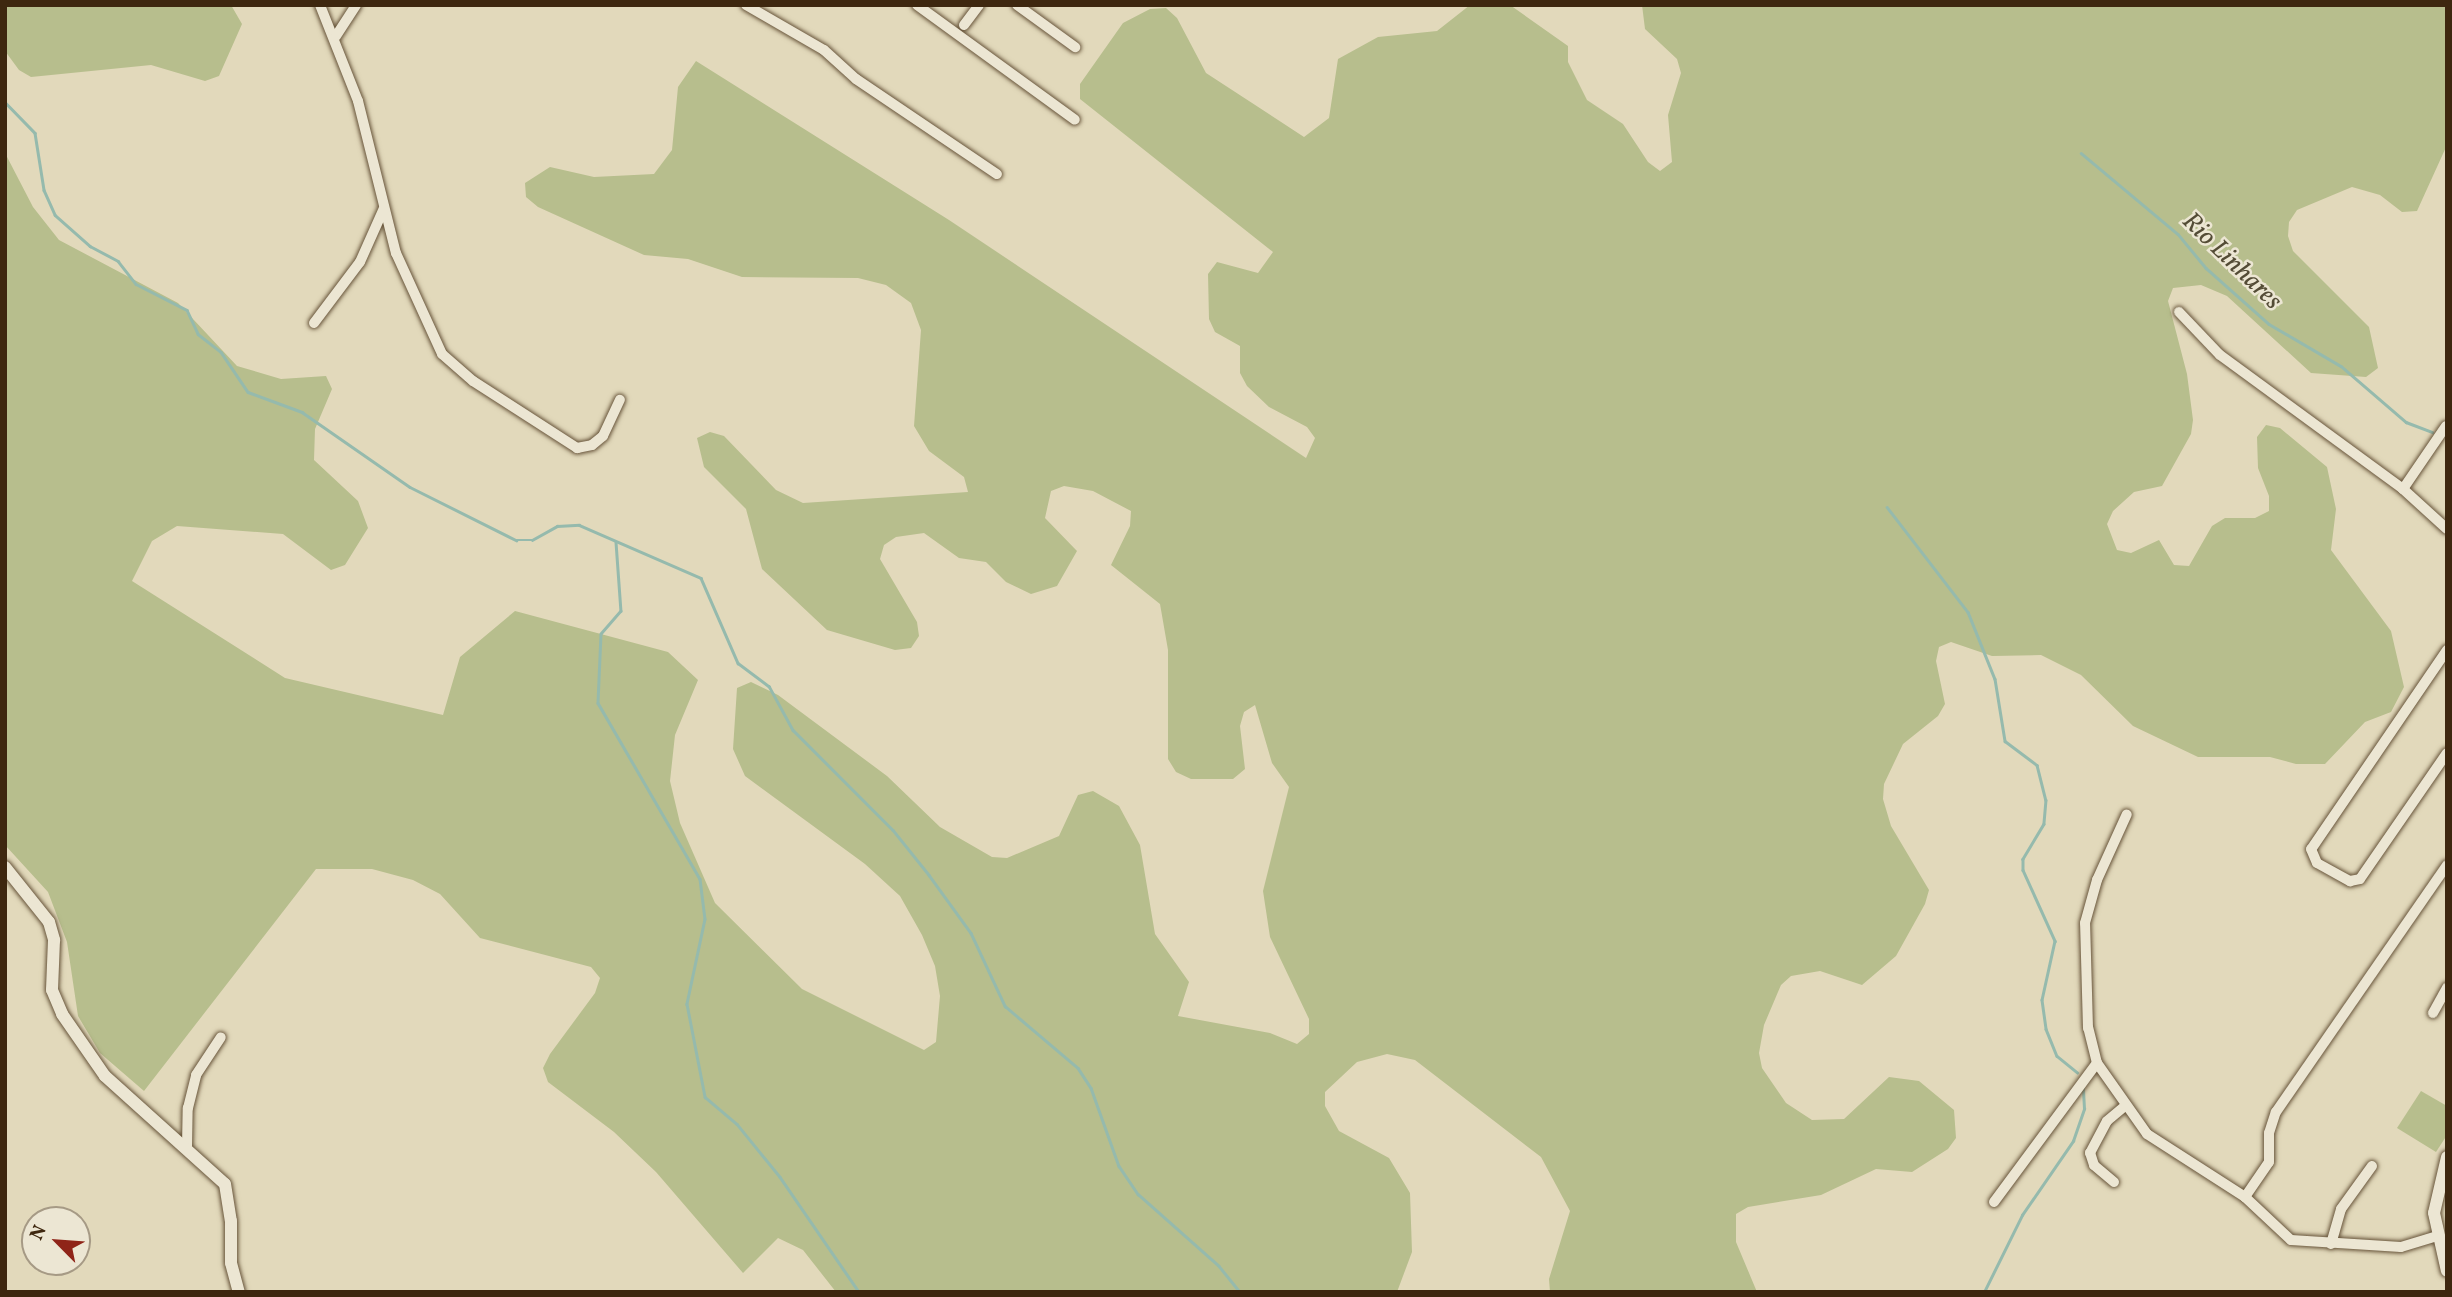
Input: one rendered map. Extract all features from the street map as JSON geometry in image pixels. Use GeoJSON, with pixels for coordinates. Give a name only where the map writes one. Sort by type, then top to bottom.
{"type":"FeatureCollection","features":[{"type":"Feature","properties":{"kind":"street"},"geometry":{"type":"LineString","coordinates":[[320,5],[335,36],[379,171],[384,208],[396,253],[430,333],[454,367],[578,448],[592,445],[603,436],[620,400]]}},
{"type":"Feature","properties":{"kind":"street"},"geometry":{"type":"LineString","coordinates":[[335,36],[356,5]]}},
{"type":"Feature","properties":{"kind":"street"},"geometry":{"type":"LineString","coordinates":[[746,5],[824,50],[856,79],[998,174]]}},
{"type":"Feature","properties":{"kind":"street"},"geometry":{"type":"LineString","coordinates":[[917,5],[1075,120]]}},
{"type":"Feature","properties":{"kind":"street"},"geometry":{"type":"LineString","coordinates":[[964,25],[979,5]]}},
{"type":"Feature","properties":{"kind":"street"},"geometry":{"type":"LineString","coordinates":[[1017,5],[1074,47]]}},
{"type":"Feature","properties":{"kind":"street"},"geometry":{"type":"LineString","coordinates":[[314,323],[360,262],[384,208]]}},
{"type":"Feature","properties":{"kind":"street"},"geometry":{"type":"LineString","coordinates":[[2179,312],[2220,355],[2403,489],[2447,529]]}},
{"type":"Feature","properties":{"kind":"street"},"geometry":{"type":"LineString","coordinates":[[2403,489],[2446,426]]}},
{"type":"Feature","properties":{"kind":"street"},"geometry":{"type":"LineString","coordinates":[[2447,650],[2311,849],[2317,863],[2350,881],[2360,879],[2447,753]]}},
{"type":"Feature","properties":{"kind":"street"},"geometry":{"type":"LineString","coordinates":[[2127,814],[2097,880],[2085,923],[2088,1028],[2097,1063],[2125,1107],[2162,1145],[2245,1197],[2291,1240],[2401,1247],[2436,1236]]}},
{"type":"Feature","properties":{"kind":"street"},"geometry":{"type":"LineString","coordinates":[[2245,1197],[2269,1162],[2269,1133],[2276,1112],[2447,865]]}},
{"type":"Feature","properties":{"kind":"street"},"geometry":{"type":"LineString","coordinates":[[5,867],[49,922],[54,940],[52,990],[62,1014],[105,1076],[220,1177],[228,1193],[231,1263],[239,1292]]}},
{"type":"Feature","properties":{"kind":"street"},"geometry":{"type":"LineString","coordinates":[[2433,1013],[2447,988]]}},
{"type":"Feature","properties":{"kind":"street"},"geometry":{"type":"LineString","coordinates":[[187,1147],[188,1108],[196,1075],[221,1037]]}},
{"type":"Feature","properties":{"kind":"street"},"geometry":{"type":"LineString","coordinates":[[1994,1202],[2097,1063]]}},
{"type":"Feature","properties":{"kind":"street"},"geometry":{"type":"LineString","coordinates":[[2114,1182],[2095,1165],[2090,1153],[2107,1121],[2125,1107]]}},
{"type":"Feature","properties":{"kind":"street"},"geometry":{"type":"LineString","coordinates":[[2447,1157],[2435,1197],[2436,1236],[2443,1248],[2447,1271]]}},
{"type":"Feature","properties":{"kind":"street"},"geometry":{"type":"LineString","coordinates":[[2331,1244],[2341,1209],[2372,1166]]}},
{"type":"Feature","properties":{"kind":"green space"},"geometry":{"type":"Polygon","coordinates":[[[5,5],[231,5],[242,24],[219,76],[205,81],[151,65],[31,77],[19,70],[5,51],[5,5]]]}},
{"type":"Feature","properties":{"kind":"green space"},"geometry":{"type":"Polygon","coordinates":[[[1470,5],[1510,5],[1568,46],[1568,62],[1587,100],[1623,124],[1648,162],[1660,171],[1672,162],[1668,115],[1681,73],[1677,59],[1645,29],[1642,5],[2447,5],[2447,145],[2417,211],[2402,212],[2380,195],[2352,187],[2297,210],[2289,222],[2288,236],[2293,251],[2369,327],[2378,368],[2366,377],[2311,373],[2227,296],[2201,285],[2173,288],[2168,301],[2187,374],[2193,420],[2191,434],[2162,486],[2134,492],[2113,511],[2107,524],[2117,550],[2131,553],[2159,540],[2174,565],[2189,566],[2212,526],[2225,518],[2255,518],[2269,511],[2269,496],[2258,468],[2257,437],[2266,425],[2280,428],[2327,467],[2336,509],[2331,550],[2391,631],[2404,687],[2391,712],[2365,722],[2325,764],[2296,764],[2270,757],[2198,757],[2133,726],[2081,675],[2041,655],[1992,656],[1951,642],[1939,647],[1936,661],[1945,704],[1938,716],[1903,744],[1884,784],[1883,799],[1891,826],[1929,890],[1925,904],[1896,956],[1862,985],[1820,971],[1791,976],[1781,985],[1764,1025],[1759,1053],[1762,1068],[1786,1103],[1812,1120],[1844,1119],[1889,1077],[1919,1081],[1954,1110],[1956,1138],[1948,1149],[1912,1172],[1876,1169],[1821,1195],[1748,1207],[1736,1214],[1736,1242],[1757,1292],[1550,1292],[1549,1279],[1570,1211],[1541,1157],[1415,1060],[1387,1054],[1357,1062],[1325,1092],[1325,1106],[1339,1131],[1389,1158],[1410,1193],[1412,1252],[1397,1292],[836,1292],[803,1250],[778,1238],[743,1273],[656,1172],[614,1132],[548,1082],[543,1068],[550,1054],[595,993],[600,978],[591,967],[480,938],[440,894],[413,880],[372,869],[316,869],[144,1091],[100,1053],[78,1016],[67,942],[48,892],[5,845],[5,153],[33,207],[59,240],[178,303],[237,366],[281,379],[326,376],[332,389],[315,429],[314,460],[358,501],[368,528],[345,565],[331,570],[283,534],[177,526],[152,541],[132,581],[285,678],[443,715],[460,657],[515,611],[668,652],[698,680],[675,735],[670,781],[680,823],[715,903],[802,989],[924,1050],[936,1042],[940,996],[935,966],[922,935],[900,896],[865,864],[745,776],[733,749],[737,688],[751,682],[778,695],[887,776],[940,827],[992,857],[1007,858],[1059,836],[1078,795],[1093,791],[1119,806],[1140,845],[1155,934],[1189,982],[1178,1016],[1270,1033],[1297,1044],[1309,1034],[1309,1019],[1270,937],[1263,891],[1289,787],[1272,763],[1255,705],[1244,712],[1240,726],[1245,769],[1233,779],[1191,779],[1176,772],[1168,759],[1168,650],[1160,604],[1111,565],[1130,526],[1131,511],[1093,491],[1064,486],[1051,491],[1045,518],[1077,551],[1057,586],[1031,594],[1006,582],[986,562],[959,558],[924,533],[896,537],[884,545],[880,559],[917,622],[919,636],[911,648],[895,650],[827,630],[762,569],[746,509],[704,467],[697,438],[710,432],[724,436],[776,490],[803,503],[968,492],[964,477],[929,451],[914,426],[921,330],[911,303],[886,285],[858,278],[742,277],[688,259],[644,255],[538,207],[526,197],[525,183],[550,167],[594,177],[654,174],[672,150],[678,87],[696,61],[949,220],[1306,458],[1315,438],[1307,427],[1269,407],[1247,386],[1240,373],[1240,346],[1215,332],[1209,319],[1208,274],[1217,262],[1258,273],[1273,252],[1080,99],[1080,84],[1123,23],[1150,9],[1166,8],[1177,18],[1206,73],[1304,137],[1329,118],[1338,59],[1378,37],[1437,31],[1470,5]]]}},
{"type":"Feature","properties":{"kind":"green space"},"geometry":{"type":"Polygon","coordinates":[[[2421,1091],[2447,1106],[2447,1135],[2436,1152],[2397,1128],[2421,1091]]]}},
{"type":"Feature","properties":{"kind":"waterway"},"geometry":{"type":"LineString","coordinates":[[5,102],[35,133],[44,190],[55,215],[90,246],[118,261],[136,284],[187,310],[198,334],[221,352],[248,392],[302,412],[410,487],[516,540],[532,540],[557,526],[579,525],[701,578],[738,663],[769,686],[793,730],[893,830],[929,875],[971,933],[1005,1006],[1078,1068],[1091,1088],[1119,1166],[1138,1194],[1219,1266],[1240,1292]]}},
{"type":"Feature","properties":{"kind":"waterway","name":"Rio Linhares"},"geometry":{"type":"LineString","coordinates":[[2081,153],[2178,234],[2206,268],[2269,324],[2341,366],[2406,422],[2432,432]]}},
{"type":"Feature","properties":{"kind":"waterway"},"geometry":{"type":"LineString","coordinates":[[1887,507],[1968,612],[1995,679],[2005,741],[2037,765],[2046,800],[2044,824],[2023,859],[2023,870],[2055,941],[2042,1000],[2046,1029],[2057,1056],[2077,1072]]}},
{"type":"Feature","properties":{"kind":"waterway"},"geometry":{"type":"LineString","coordinates":[[616,542],[621,611],[601,634],[598,703],[700,879],[705,919],[687,1004],[705,1097],[737,1124],[780,1177],[859,1292]]}},
{"type":"Feature","properties":{"kind":"waterway"},"geometry":{"type":"LineString","coordinates":[[1984,1292],[2022,1215],[2073,1141],[2084,1109],[2083,1088]]}}]}
